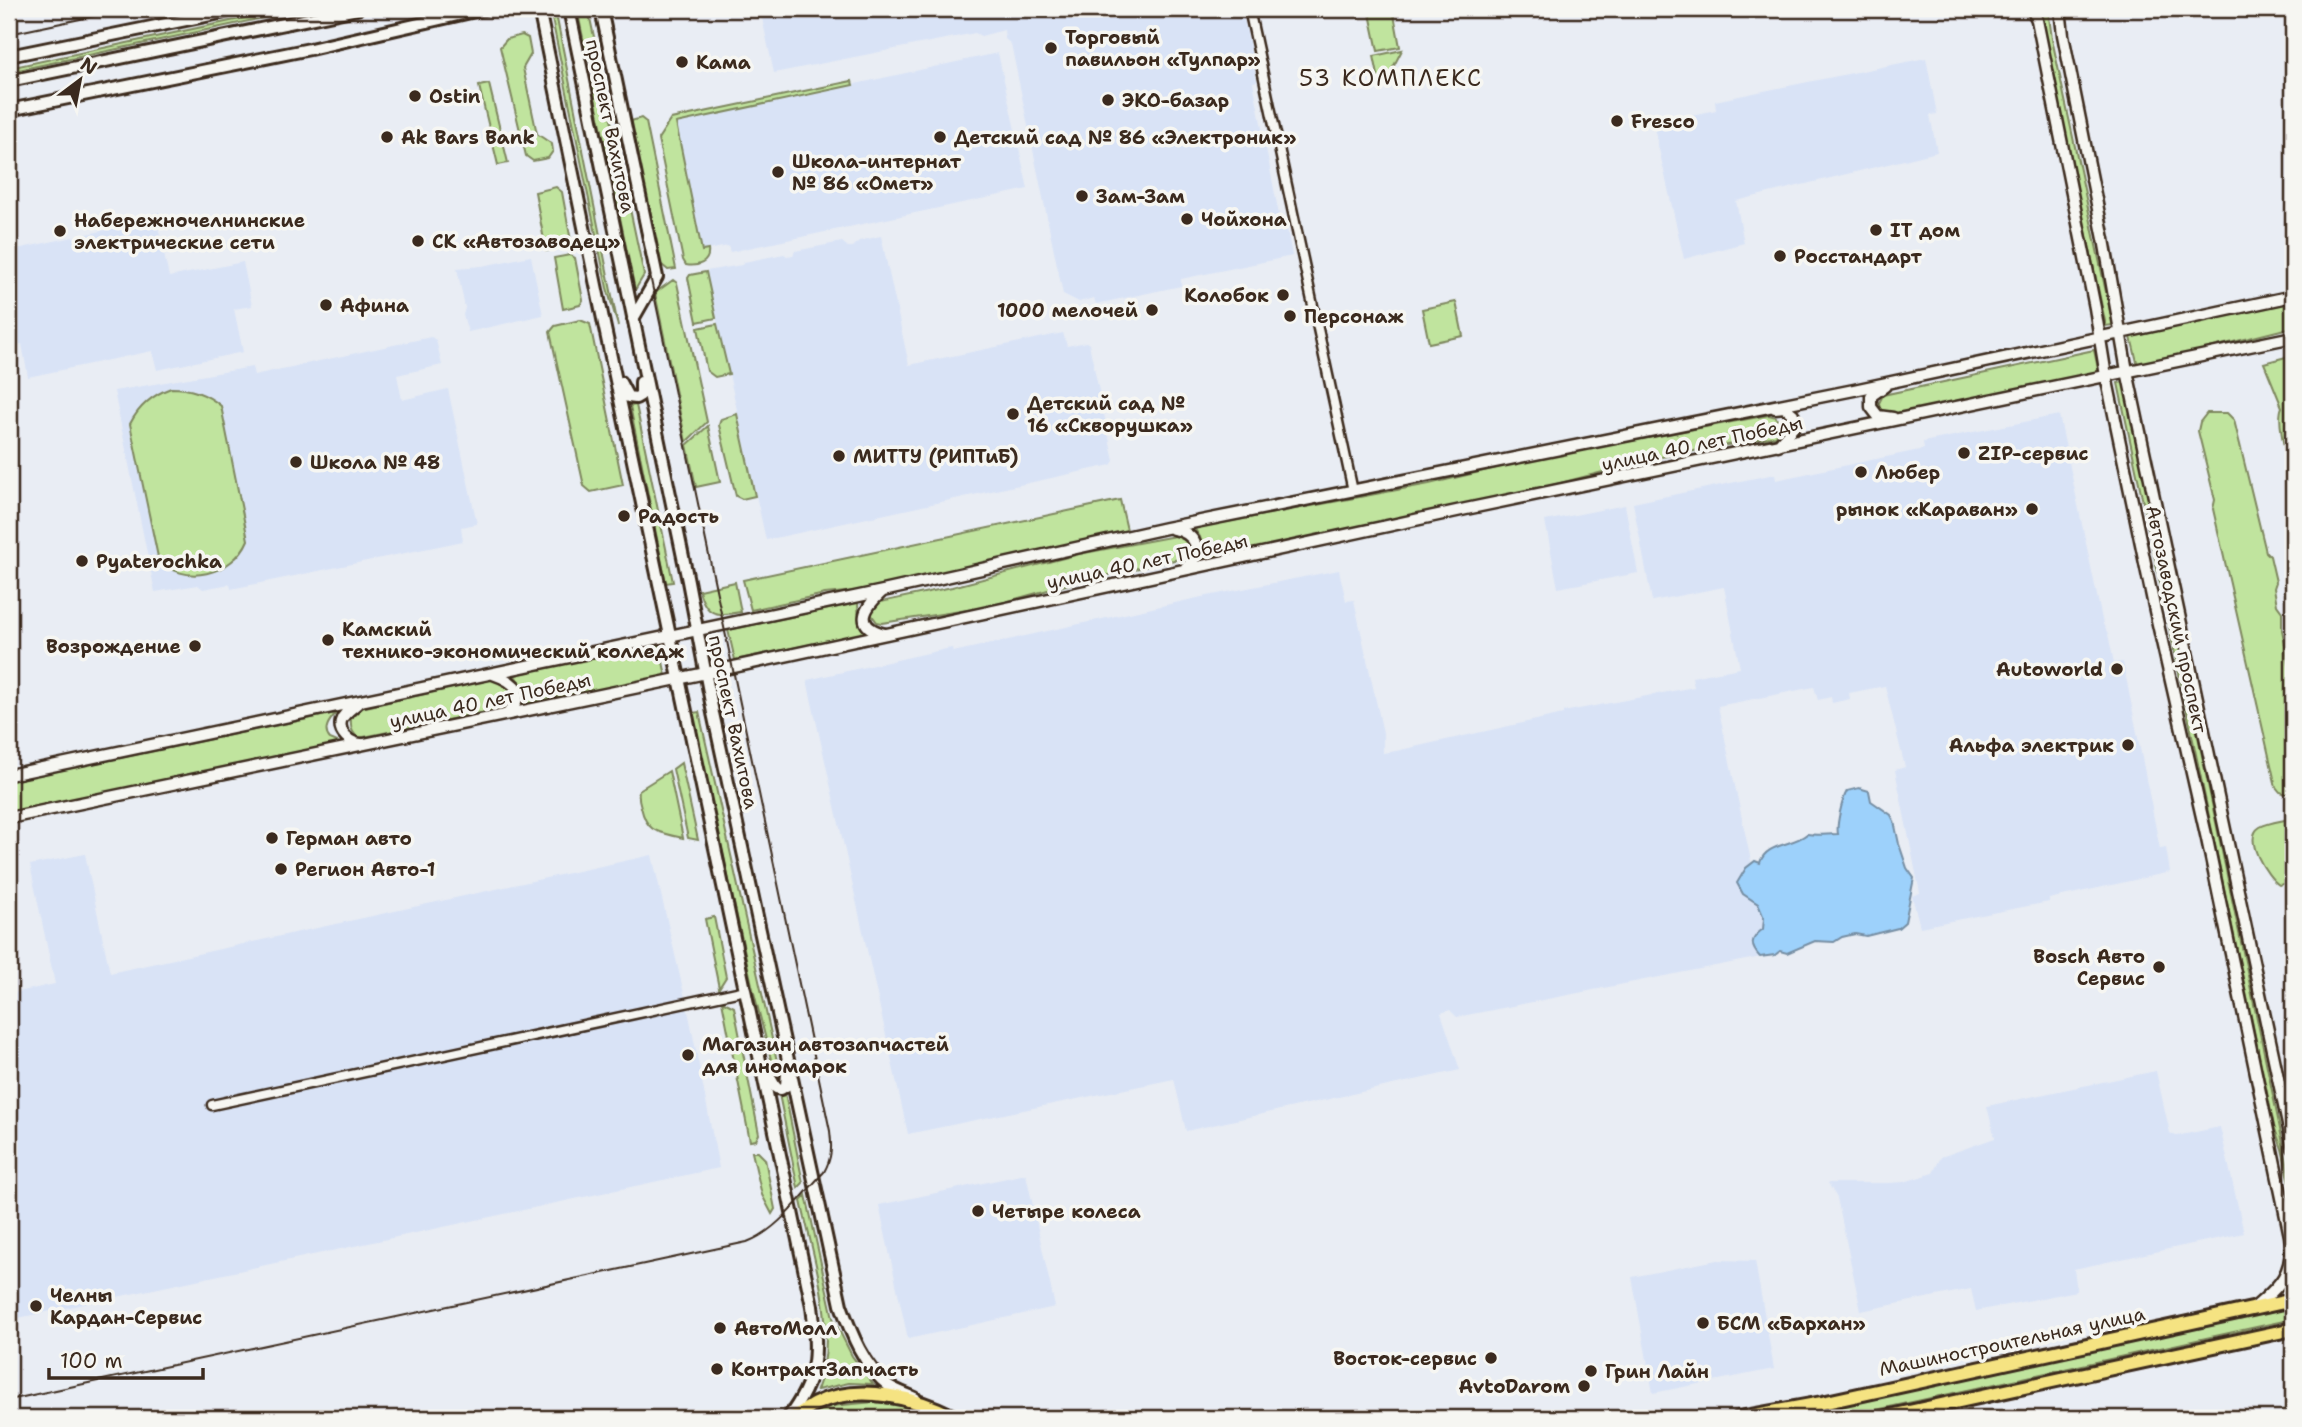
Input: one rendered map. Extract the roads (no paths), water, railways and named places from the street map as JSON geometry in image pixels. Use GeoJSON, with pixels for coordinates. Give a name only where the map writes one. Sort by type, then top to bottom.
{"type":"FeatureCollection","features":[{"type":"Feature","properties":{"kind":"main road"},"geometry":{"type":"LineString","coordinates":[[9,56],[240,9]]}},
{"type":"Feature","properties":{"kind":"main road"},"geometry":{"type":"LineString","coordinates":[[9,81],[358,9]]}},
{"type":"Feature","properties":{"kind":"main road"},"geometry":{"type":"LineString","coordinates":[[9,110],[310,49],[484,9]]}},
{"type":"Feature","properties":{"kind":"main road"},"geometry":{"type":"LineString","coordinates":[[527,9],[541,21]]}},
{"type":"Feature","properties":{"kind":"main road"},"geometry":{"type":"LineString","coordinates":[[539,9],[807,1279],[816,1334],[816,1357],[803,1398],[790,1418]]}},
{"type":"Feature","properties":{"kind":"main road","name":"проспект Вахитова"},"geometry":{"type":"LineString","coordinates":[[569,9],[706,673],[841,1305],[864,1356],[877,1375],[891,1387],[930,1405]]}},
{"type":"Feature","properties":{"kind":"main road"},"geometry":{"type":"LineString","coordinates":[[601,9],[657,277],[633,319]]}},
{"type":"Feature","properties":{"kind":"main road"},"geometry":{"type":"LineString","coordinates":[[614,370],[628,397],[636,398],[640,395],[642,368]]}},
{"type":"Feature","properties":{"kind":"main road"},"geometry":{"type":"LineString","coordinates":[[761,1063],[776,1088],[781,1089],[786,1086],[788,1059]]}},
{"type":"Feature","properties":{"kind":"main road","name":"Машиностроительная улица"},"geometry":{"type":"LineString","coordinates":[[1739,1418],[1822,1403],[2293,1300]]}},
{"type":"Feature","properties":{"kind":"main road"},"geometry":{"type":"LineString","coordinates":[[1881,1418],[2293,1329]]}},
{"type":"Feature","properties":{"kind":"main road"},"geometry":{"type":"LineString","coordinates":[[790,1418],[817,1403],[847,1395],[885,1395],[930,1405],[956,1418]]}},
{"type":"Feature","properties":{"kind":"street"},"geometry":{"type":"LineString","coordinates":[[1249,9],[1353,491]]}},
{"type":"Feature","properties":{"kind":"street","name":"Автозаводский проспект"},"geometry":{"type":"LineString","coordinates":[[2032,9],[2037,20],[2053,94],[2106,376],[2155,611],[2290,1236],[2293,1256],[2287,1273],[2275,1291],[2254,1309]]}},
{"type":"Feature","properties":{"kind":"street","name":"Автозаводский проспект"},"geometry":{"type":"LineString","coordinates":[[2060,9],[2127,371],[2293,1149]]}},
{"type":"Feature","properties":{"kind":"street","name":"улица 40 лет Победы"},"geometry":{"type":"LineString","coordinates":[[9,775],[883,591],[1166,528],[1894,381],[2293,296]]}},
{"type":"Feature","properties":{"kind":"street","name":"улица 40 лет Победы"},"geometry":{"type":"LineString","coordinates":[[9,818],[680,679],[2293,337]]}},
{"type":"Feature","properties":{"kind":"street"},"geometry":{"type":"LineString","coordinates":[[1894,381],[1871,396],[1871,407],[1878,415],[1902,419]]}},
{"type":"Feature","properties":{"kind":"street"},"geometry":{"type":"LineString","coordinates":[[1759,408],[1784,407],[1793,414],[1796,424],[1777,445]]}},
{"type":"Feature","properties":{"kind":"street"},"geometry":{"type":"LineString","coordinates":[[1166,528],[1182,530],[1191,536],[1197,546],[1194,563],[1180,571]]}},
{"type":"Feature","properties":{"kind":"street"},"geometry":{"type":"LineString","coordinates":[[883,591],[864,613],[866,623],[874,631],[887,634]]}},
{"type":"Feature","properties":{"kind":"street"},"geometry":{"type":"LineString","coordinates":[[493,674],[515,685],[518,693],[515,706],[507,714]]}},
{"type":"Feature","properties":{"kind":"street"},"geometry":{"type":"LineString","coordinates":[[360,701],[345,714],[340,722],[341,730],[348,740],[356,744],[373,743]]}},
{"type":"Feature","properties":{"kind":"street"},"geometry":{"type":"LineString","coordinates":[[2237,982],[2250,989],[2256,979]]}},
{"type":"Feature","properties":{"kind":"street"},"geometry":{"type":"LineString","coordinates":[[212,1105],[746,990]]}},
{"type":"Feature","properties":{"kind":"street"},"geometry":{"type":"LineString","coordinates":[[2281,1192],[2293,1201]]}},
{"type":"Feature","properties":{"kind":"water"},"geometry":{"type":"Polygon","coordinates":[[[1859,788],[1869,791],[1871,801],[1891,815],[1907,868],[1914,878],[1905,922],[1898,928],[1866,936],[1855,934],[1834,942],[1815,941],[1787,953],[1780,951],[1775,955],[1760,957],[1753,942],[1763,929],[1764,918],[1758,904],[1743,894],[1737,883],[1746,868],[1755,861],[1760,863],[1773,848],[1807,834],[1838,834],[1845,795],[1847,791],[1859,788]]]}},
{"type":"Feature","properties":{"kind":"tram line"},"geometry":{"type":"LineString","coordinates":[[9,34],[128,9]]}},
{"type":"Feature","properties":{"kind":"tram line"},"geometry":{"type":"LineString","coordinates":[[9,1400],[747,1242],[759,1237],[789,1212],[827,1167],[831,1152],[830,1131],[594,9]]}},
{"type":"Feature","properties":{"kind":"place","name":"Торговый павильон «Тулпар»"},"geometry":{"type":"Point","coordinates":[1051,48]}},
{"type":"Feature","properties":{"kind":"place","name":"Кама"},"geometry":{"type":"Point","coordinates":[682,62]}},
{"type":"Feature","properties":{"kind":"place","name":"Ostin"},"geometry":{"type":"Point","coordinates":[415,96]}},
{"type":"Feature","properties":{"kind":"place","name":"ЭКО-базар"},"geometry":{"type":"Point","coordinates":[1108,100]}},
{"type":"Feature","properties":{"kind":"place","name":"Fresco"},"geometry":{"type":"Point","coordinates":[1617,121]}},
{"type":"Feature","properties":{"kind":"place","name":"Ak Bars Bank"},"geometry":{"type":"Point","coordinates":[387,137]}},
{"type":"Feature","properties":{"kind":"place","name":"Детский сад № 86 «Электроник»"},"geometry":{"type":"Point","coordinates":[940,137]}},
{"type":"Feature","properties":{"kind":"place","name":"Школа-интернат № 86 «Омет»"},"geometry":{"type":"Point","coordinates":[778,172]}},
{"type":"Feature","properties":{"kind":"place","name":"Зам-Зам"},"geometry":{"type":"Point","coordinates":[1082,196]}},
{"type":"Feature","properties":{"kind":"place","name":"Чойхона"},"geometry":{"type":"Point","coordinates":[1187,219]}},
{"type":"Feature","properties":{"kind":"place","name":"IT дом"},"geometry":{"type":"Point","coordinates":[1876,230]}},
{"type":"Feature","properties":{"kind":"place","name":"Набережночелнинские электрические сети"},"geometry":{"type":"Point","coordinates":[60,231]}},
{"type":"Feature","properties":{"kind":"place","name":"СК «Автозаводец»"},"geometry":{"type":"Point","coordinates":[418,241]}},
{"type":"Feature","properties":{"kind":"place","name":"Росстандарт"},"geometry":{"type":"Point","coordinates":[1780,256]}},
{"type":"Feature","properties":{"kind":"place","name":"Колобок"},"geometry":{"type":"Point","coordinates":[1283,295]}},
{"type":"Feature","properties":{"kind":"place","name":"Афина"},"geometry":{"type":"Point","coordinates":[326,305]}},
{"type":"Feature","properties":{"kind":"place","name":"1000 мелочей"},"geometry":{"type":"Point","coordinates":[1152,310]}},
{"type":"Feature","properties":{"kind":"place","name":"Персонаж"},"geometry":{"type":"Point","coordinates":[1290,316]}},
{"type":"Feature","properties":{"kind":"place","name":"Детский сад № 16 «Скворушка»"},"geometry":{"type":"Point","coordinates":[1013,414]}},
{"type":"Feature","properties":{"kind":"place","name":"ZIP-сервис"},"geometry":{"type":"Point","coordinates":[1964,453]}},
{"type":"Feature","properties":{"kind":"place","name":"МИТТУ (РИПТиБ)"},"geometry":{"type":"Point","coordinates":[839,456]}},
{"type":"Feature","properties":{"kind":"place","name":"Школа № 48"},"geometry":{"type":"Point","coordinates":[296,462]}},
{"type":"Feature","properties":{"kind":"place","name":"Любер"},"geometry":{"type":"Point","coordinates":[1861,472]}},
{"type":"Feature","properties":{"kind":"place","name":"рынок «Караван»"},"geometry":{"type":"Point","coordinates":[2032,509]}},
{"type":"Feature","properties":{"kind":"place","name":"Радость"},"geometry":{"type":"Point","coordinates":[624,516]}},
{"type":"Feature","properties":{"kind":"place","name":"Pyaterochka"},"geometry":{"type":"Point","coordinates":[82,561]}},
{"type":"Feature","properties":{"kind":"place","name":"Камский технико-экономический колледж"},"geometry":{"type":"Point","coordinates":[328,640]}},
{"type":"Feature","properties":{"kind":"place","name":"Возрождение"},"geometry":{"type":"Point","coordinates":[195,646]}},
{"type":"Feature","properties":{"kind":"place","name":"Autoworld"},"geometry":{"type":"Point","coordinates":[2117,669]}},
{"type":"Feature","properties":{"kind":"place","name":"Альфа электрик"},"geometry":{"type":"Point","coordinates":[2128,745]}},
{"type":"Feature","properties":{"kind":"place","name":"Герман авто"},"geometry":{"type":"Point","coordinates":[272,838]}},
{"type":"Feature","properties":{"kind":"place","name":"Регион Авто-1"},"geometry":{"type":"Point","coordinates":[281,869]}},
{"type":"Feature","properties":{"kind":"place","name":"Bosch Авто Сервис"},"geometry":{"type":"Point","coordinates":[2159,967]}},
{"type":"Feature","properties":{"kind":"place","name":"Магазин автозапчастей для иномарок"},"geometry":{"type":"Point","coordinates":[688,1055]}},
{"type":"Feature","properties":{"kind":"place","name":"Четыре колеса"},"geometry":{"type":"Point","coordinates":[978,1211]}},
{"type":"Feature","properties":{"kind":"place","name":"Челны Кардан-Сервис"},"geometry":{"type":"Point","coordinates":[36,1306]}},
{"type":"Feature","properties":{"kind":"place","name":"БСМ «Бархан»"},"geometry":{"type":"Point","coordinates":[1703,1323]}},
{"type":"Feature","properties":{"kind":"place","name":"АвтоМолл"},"geometry":{"type":"Point","coordinates":[720,1328]}},
{"type":"Feature","properties":{"kind":"place","name":"Восток-сервис"},"geometry":{"type":"Point","coordinates":[1491,1358]}},
{"type":"Feature","properties":{"kind":"place","name":"КонтрактЗапчасть"},"geometry":{"type":"Point","coordinates":[717,1369]}},
{"type":"Feature","properties":{"kind":"place","name":"Грин Лайн"},"geometry":{"type":"Point","coordinates":[1591,1371]}},
{"type":"Feature","properties":{"kind":"place","name":"AvtoDarom"},"geometry":{"type":"Point","coordinates":[1584,1386]}},
{"type":"Feature","properties":{"kind":"district","name":"53 КОМПЛЕКС"},"geometry":{"type":"Point","coordinates":[1391,78]}}]}
